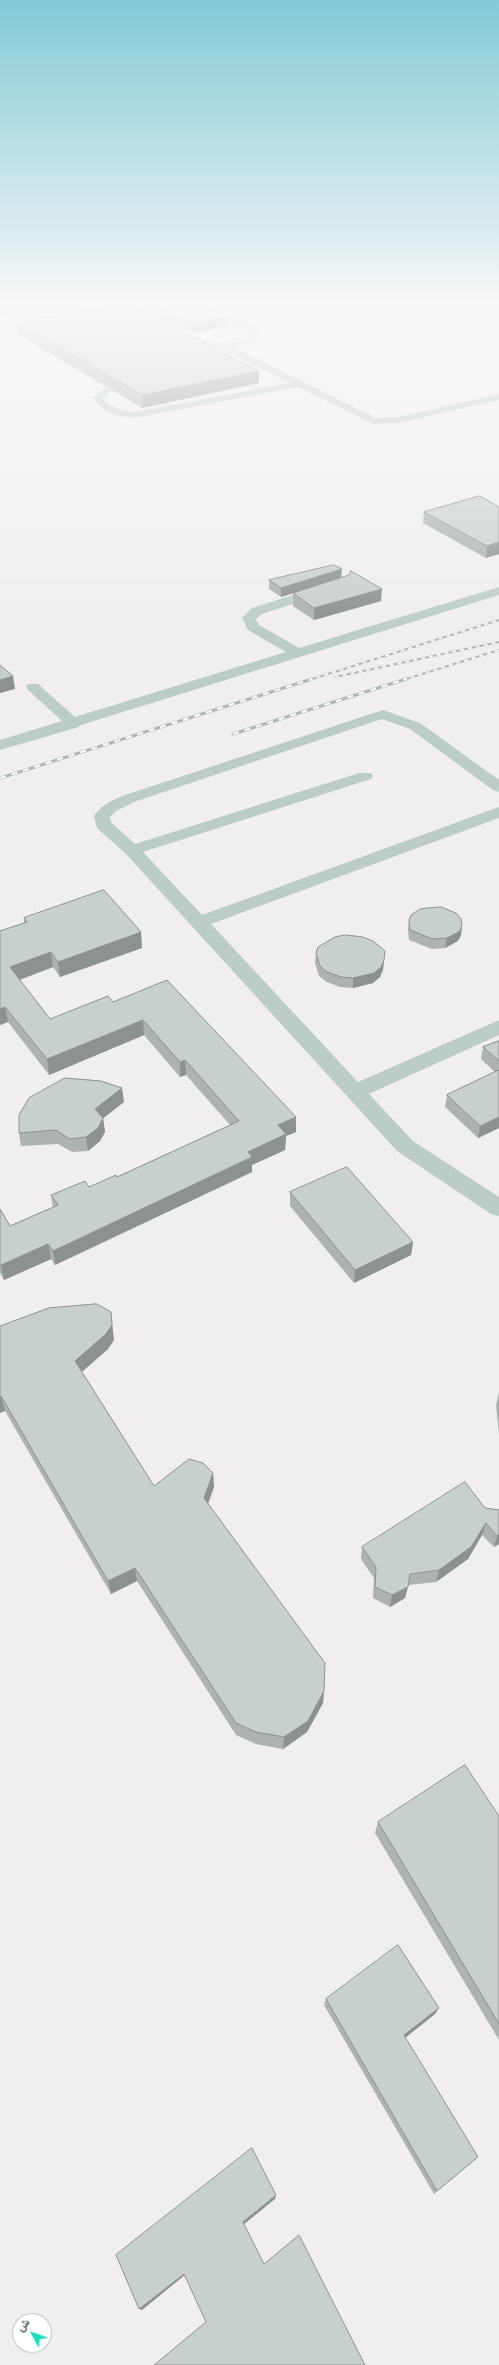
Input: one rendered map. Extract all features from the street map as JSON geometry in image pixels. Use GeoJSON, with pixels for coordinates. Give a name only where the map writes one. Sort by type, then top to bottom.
{"type":"FeatureCollection","features":[{"type":"Feature","properties":{"kind":"street"},"geometry":{"type":"LineString","coordinates":[[122,413],[134,415],[143,413]]}},
{"type":"Feature","properties":{"kind":"street"},"geometry":{"type":"LineString","coordinates":[[358,413],[374,421],[398,420],[427,413]]}},
{"type":"Feature","properties":{"kind":"street"},"geometry":{"type":"LineString","coordinates":[[297,653],[253,627],[249,618],[257,611],[336,585]]}},
{"type":"Feature","properties":{"kind":"street"},"geometry":{"type":"LineString","coordinates":[[0,745],[74,724],[499,591]]}},
{"type":"Feature","properties":{"kind":"street"},"geometry":{"type":"LineString","coordinates":[[33,688],[74,724]]}},
{"type":"Feature","properties":{"kind":"street"},"geometry":{"type":"LineString","coordinates":[[499,787],[415,726],[383,714],[370,716],[128,799],[110,808],[102,816],[103,824],[132,850],[200,922],[405,1146],[499,1208]]}},
{"type":"Feature","properties":{"kind":"street"},"geometry":{"type":"LineString","coordinates":[[132,850],[365,776]]}},
{"type":"Feature","properties":{"kind":"street"},"geometry":{"type":"LineString","coordinates":[[200,922],[499,812]]}},
{"type":"Feature","properties":{"kind":"street"},"geometry":{"type":"LineString","coordinates":[[354,1092],[499,1027]]}},
{"type":"Feature","properties":{"kind":"building"},"geometry":{"type":"Polygon","coordinates":[[[480,496],[499,507],[499,542],[487,546],[424,512],[480,496]]]}},
{"type":"Feature","properties":{"kind":"building"},"geometry":{"type":"Polygon","coordinates":[[[334,565],[342,569],[281,588],[269,580],[334,565]]]}},
{"type":"Feature","properties":{"kind":"building"},"geometry":{"type":"Polygon","coordinates":[[[351,571],[382,589],[314,608],[293,593],[349,575],[351,571]]]}},
{"type":"Feature","properties":{"kind":"building"},"geometry":{"type":"Polygon","coordinates":[[[0,665],[13,676],[0,680],[0,665]]]}},
{"type":"Feature","properties":{"kind":"building"},"geometry":{"type":"Polygon","coordinates":[[[104,890],[141,932],[58,962],[51,952],[10,967],[50,1019],[108,996],[113,1002],[167,980],[296,1117],[278,1125],[286,1134],[248,1152],[252,1157],[53,1251],[48,1244],[1,1265],[0,1209],[10,1226],[58,1205],[51,1195],[85,1181],[89,1187],[116,1175],[117,1177],[239,1121],[185,1060],[180,1062],[143,1020],[47,1059],[5,1007],[0,1009],[0,931],[27,922],[24,918],[104,890]]]}},
{"type":"Feature","properties":{"kind":"building"},"geometry":{"type":"Polygon","coordinates":[[[441,907],[456,913],[461,919],[462,925],[460,931],[447,938],[433,939],[410,930],[409,920],[411,915],[420,909],[441,907]]]}},
{"type":"Feature","properties":{"kind":"building"},"geometry":{"type":"Polygon","coordinates":[[[346,935],[363,937],[373,941],[385,951],[384,960],[381,967],[374,973],[353,978],[341,977],[327,972],[320,966],[316,953],[318,947],[335,937],[346,935]]]}},
{"type":"Feature","properties":{"kind":"building"},"geometry":{"type":"Polygon","coordinates":[[[499,1041],[499,1061],[483,1047],[499,1041]]]}},
{"type":"Feature","properties":{"kind":"building"},"geometry":{"type":"Polygon","coordinates":[[[499,1070],[499,1117],[480,1126],[447,1095],[499,1070]]]}},
{"type":"Feature","properties":{"kind":"building"},"geometry":{"type":"Polygon","coordinates":[[[65,1078],[101,1081],[122,1088],[95,1109],[103,1118],[98,1128],[86,1137],[70,1139],[56,1130],[19,1133],[19,1115],[29,1098],[65,1078]]]}},
{"type":"Feature","properties":{"kind":"building"},"geometry":{"type":"Polygon","coordinates":[[[347,1167],[413,1242],[355,1270],[290,1192],[347,1167]]]}},
{"type":"Feature","properties":{"kind":"building"},"geometry":{"type":"Polygon","coordinates":[[[97,1304],[111,1312],[112,1325],[106,1334],[75,1361],[154,1486],[189,1459],[203,1463],[213,1473],[204,1498],[325,1663],[324,1691],[308,1721],[284,1737],[256,1732],[236,1723],[135,1568],[108,1581],[1,1396],[0,1397],[0,1326],[49,1308],[97,1304]]]}},
{"type":"Feature","properties":{"kind":"building"},"geometry":{"type":"Polygon","coordinates":[[[465,1482],[485,1508],[499,1510],[499,1534],[497,1536],[486,1523],[471,1547],[439,1570],[410,1574],[408,1587],[392,1595],[375,1587],[376,1567],[362,1547],[465,1482]]]}},
{"type":"Feature","properties":{"kind":"building"},"geometry":{"type":"Polygon","coordinates":[[[465,1765],[499,1816],[499,2024],[378,1822],[465,1765]]]}},
{"type":"Feature","properties":{"kind":"building"},"geometry":{"type":"Polygon","coordinates":[[[398,1945],[439,2008],[404,2035],[478,2157],[437,2191],[326,1999],[398,1945]]]}},
{"type":"Feature","properties":{"kind":"building"},"geometry":{"type":"Polygon","coordinates":[[[252,2148],[276,2195],[243,2222],[264,2264],[299,2235],[365,2365],[154,2365],[206,2322],[184,2274],[139,2309],[116,2255],[252,2148]]]}},
{"type":"Feature","properties":{"kind":"railway"},"geometry":{"type":"LineString","coordinates":[[309,680],[499,620]]}},
{"type":"Feature","properties":{"kind":"railway"},"geometry":{"type":"LineString","coordinates":[[335,677],[499,642]]}},
{"type":"Feature","properties":{"kind":"railway"},"geometry":{"type":"LineString","coordinates":[[403,680],[499,650]]}},
{"type":"Feature","properties":{"kind":"railway"},"geometry":{"type":"LineString","coordinates":[[0,778],[312,679]]}},
{"type":"Feature","properties":{"kind":"railway"},"geometry":{"type":"LineString","coordinates":[[233,734],[406,679]]}}]}
